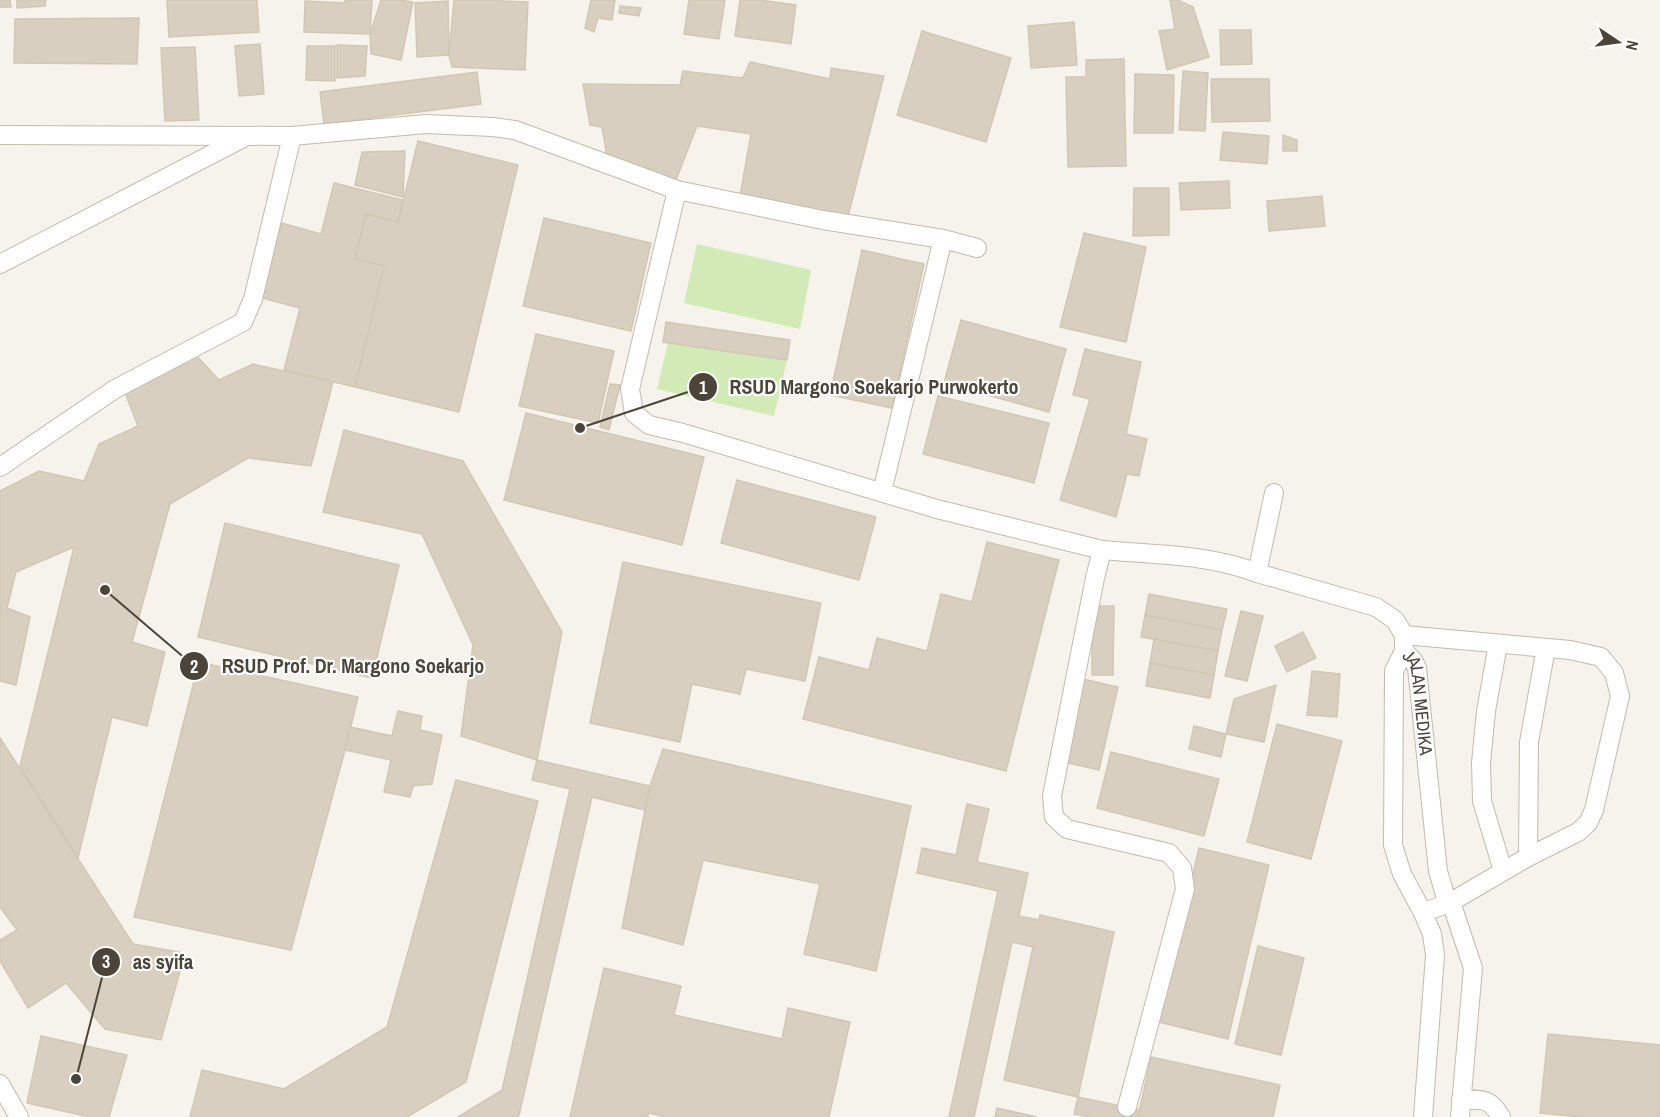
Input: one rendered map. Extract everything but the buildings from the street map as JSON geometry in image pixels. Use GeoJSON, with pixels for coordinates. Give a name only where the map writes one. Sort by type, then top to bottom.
{"type":"FeatureCollection","features":[{"type":"Feature","properties":{"kind":"lane"},"geometry":{"type":"LineString","coordinates":[[0,135],[292,136],[426,124],[493,126],[514,130],[677,190],[823,220],[943,239],[977,248]]}},
{"type":"Feature","properties":{"kind":"lane"},"geometry":{"type":"LineString","coordinates":[[0,264],[248,136]]}},
{"type":"Feature","properties":{"kind":"lane"},"geometry":{"type":"LineString","coordinates":[[0,467],[115,389],[243,322],[253,299],[292,136]]}},
{"type":"Feature","properties":{"kind":"lane"},"geometry":{"type":"LineString","coordinates":[[677,190],[630,389],[634,413],[649,425],[683,433],[937,509],[1102,550],[1214,560],[1242,567],[1376,607],[1395,620],[1404,644],[1497,644],[1570,650],[1601,657],[1614,673],[1620,696],[1594,810],[1588,823],[1578,831],[1451,902],[1423,914]]}},
{"type":"Feature","properties":{"kind":"lane"},"geometry":{"type":"LineString","coordinates":[[882,492],[943,239]]}},
{"type":"Feature","properties":{"kind":"lane"},"geometry":{"type":"LineString","coordinates":[[1257,573],[1274,493]]}},
{"type":"Feature","properties":{"kind":"lane"},"geometry":{"type":"LineString","coordinates":[[1102,550],[1052,796],[1054,817],[1067,829],[1169,853],[1182,868],[1185,889],[1128,1107]]}},
{"type":"Feature","properties":{"kind":"lane","name":"JALAN MEDIKA"},"geometry":{"type":"LineString","coordinates":[[1404,644],[1418,668],[1438,871],[1473,968],[1461,1108]]}},
{"type":"Feature","properties":{"kind":"lane","name":"JALAN MEDIKA"},"geometry":{"type":"LineString","coordinates":[[1404,644],[1394,671],[1393,844],[1402,874],[1432,934],[1435,955],[1423,1117]]}},
{"type":"Feature","properties":{"kind":"lane"},"geometry":{"type":"LineString","coordinates":[[1497,644],[1486,711],[1481,763],[1482,801],[1503,872]]}},
{"type":"Feature","properties":{"kind":"lane"},"geometry":{"type":"LineString","coordinates":[[1528,857],[1529,742],[1546,648]]}},
{"type":"Feature","properties":{"kind":"lane"},"geometry":{"type":"LineString","coordinates":[[0,1084],[19,1117]]}},
{"type":"Feature","properties":{"kind":"lane"},"geometry":{"type":"LineString","coordinates":[[1461,1108],[1475,1099],[1488,1101],[1495,1106],[1501,1117]]}},
{"type":"Feature","properties":{"kind":"green space"},"geometry":{"type":"Polygon","coordinates":[[[697,244],[811,270],[800,329],[684,303],[697,244]]]}},
{"type":"Feature","properties":{"kind":"green space"},"geometry":{"type":"Polygon","coordinates":[[[671,330],[787,360],[774,416],[657,389],[671,330]]]}},
{"type":"Feature","properties":{"kind":"place","name":"RSUD Margono Soekarjo Purwokerto"},"geometry":{"type":"Point","coordinates":[580,428]}},
{"type":"Feature","properties":{"kind":"place","name":"RSUD Prof. Dr. Margono Soekarjo"},"geometry":{"type":"Point","coordinates":[105,590]}},
{"type":"Feature","properties":{"kind":"place","name":"as syifa"},"geometry":{"type":"Point","coordinates":[76,1079]}}]}
